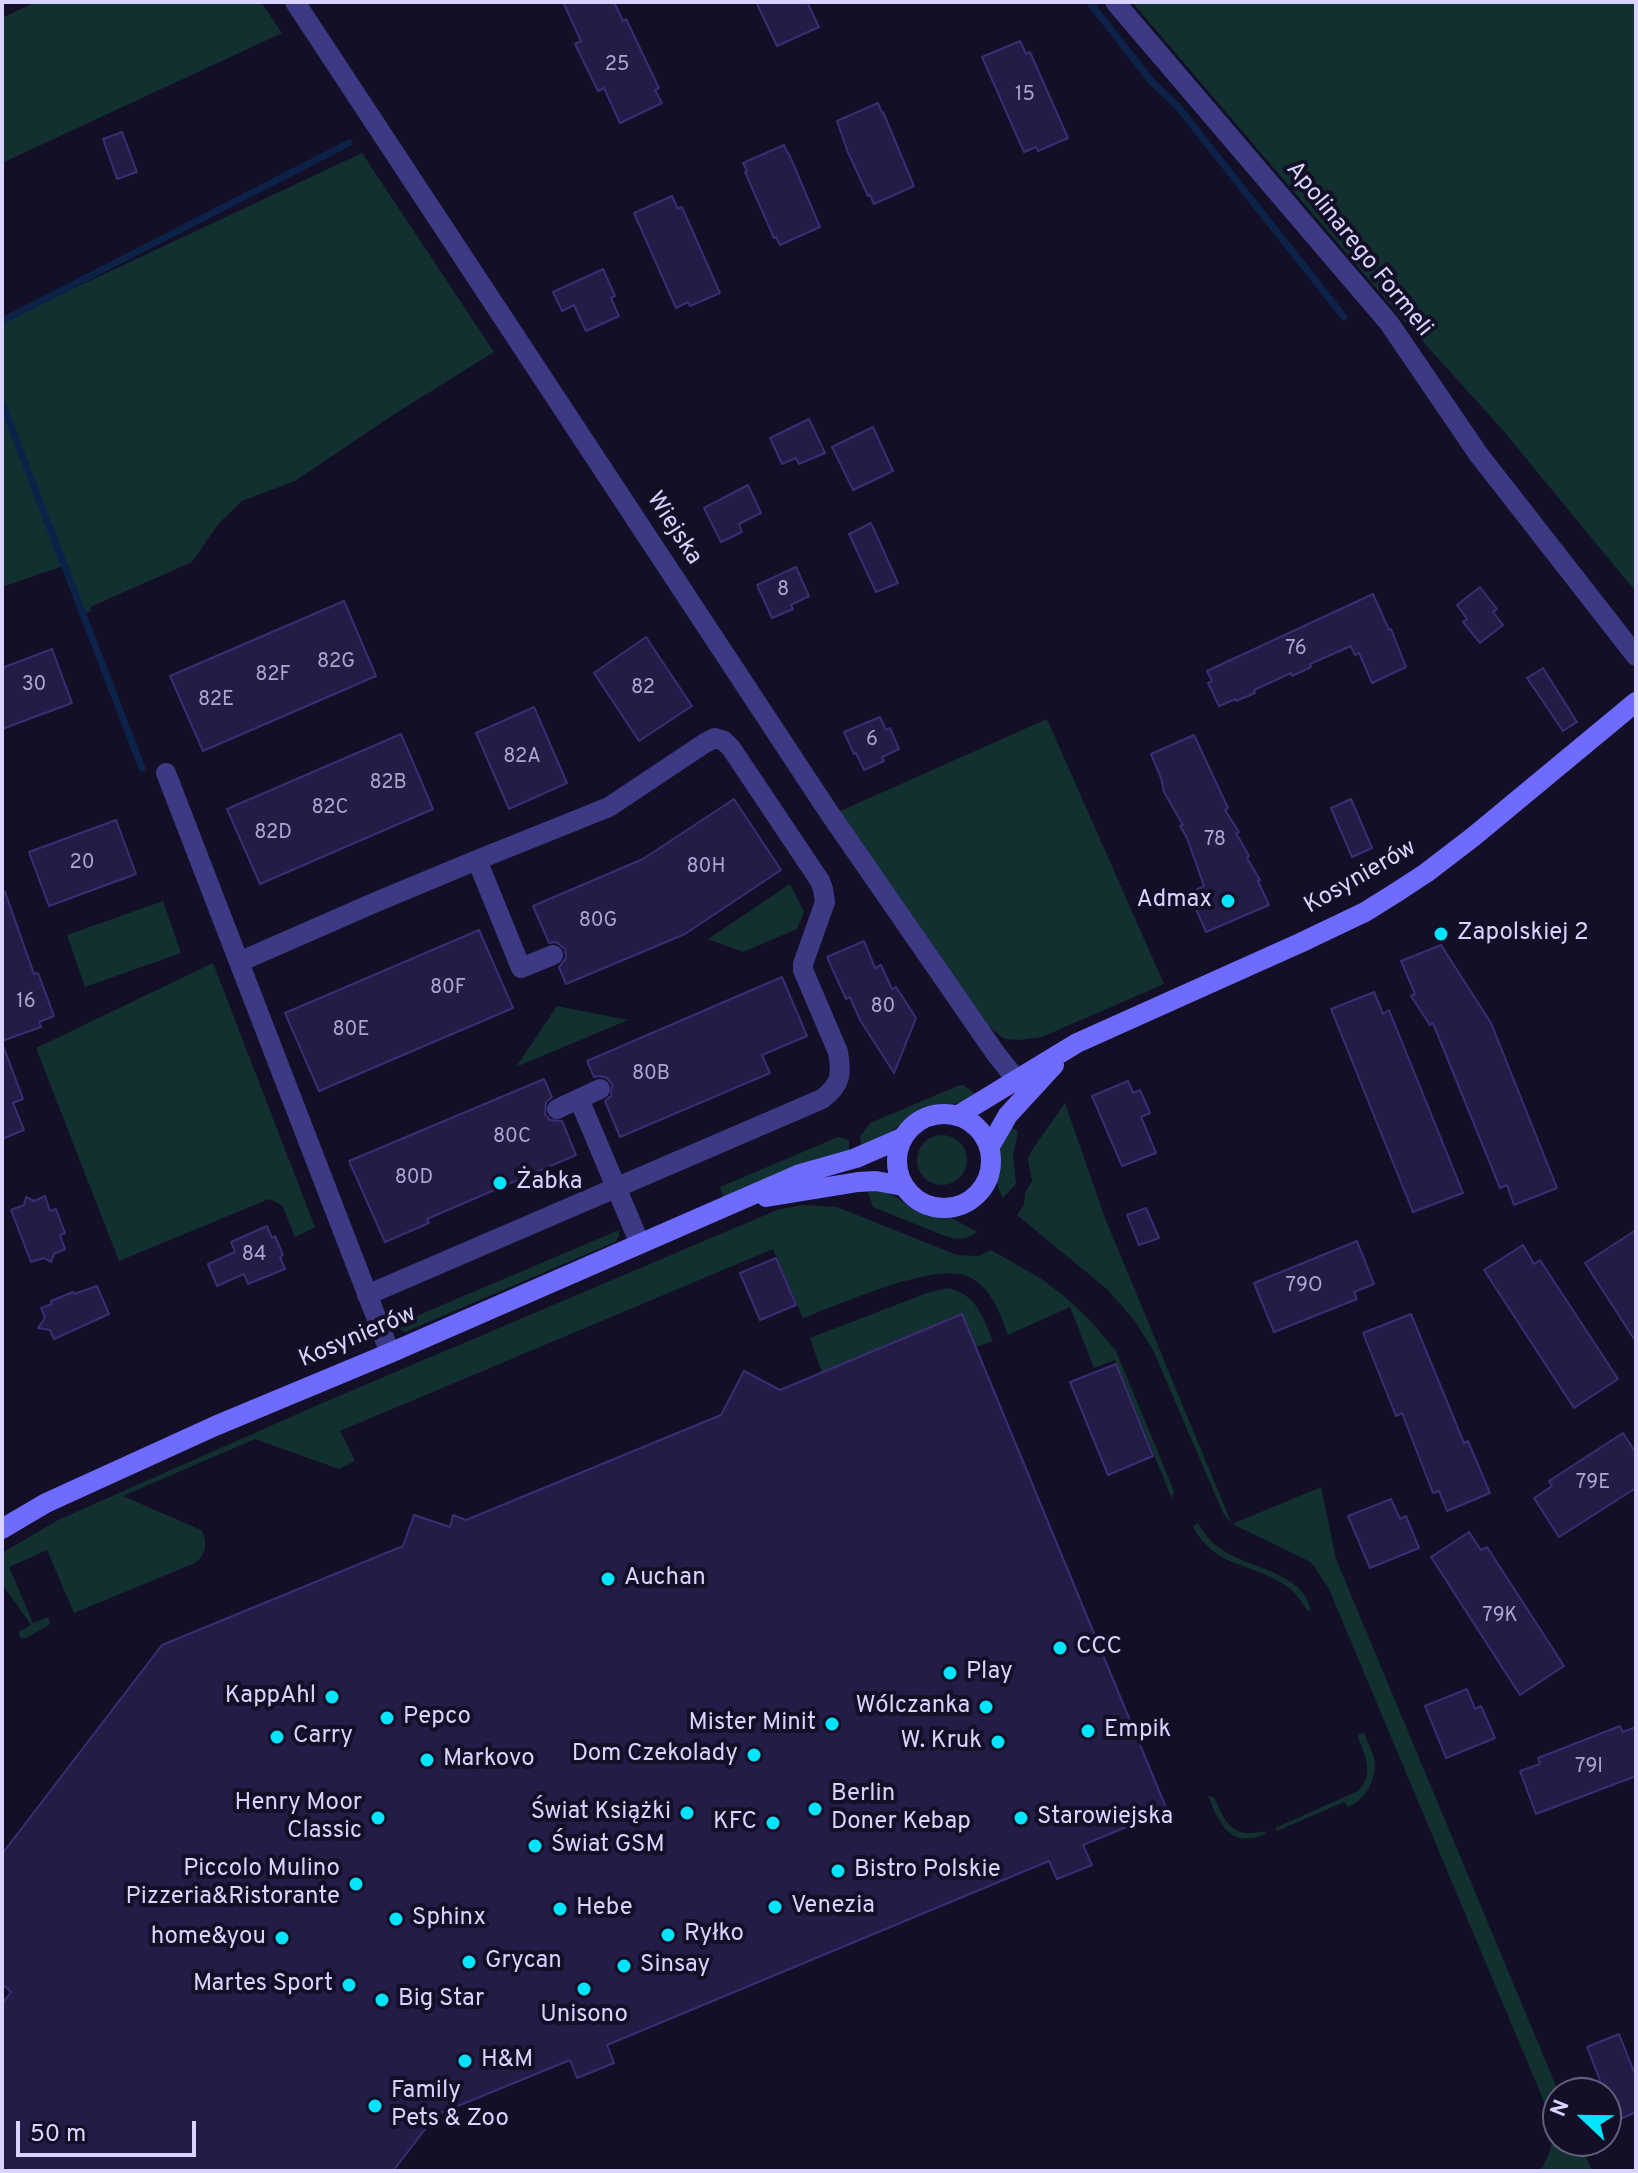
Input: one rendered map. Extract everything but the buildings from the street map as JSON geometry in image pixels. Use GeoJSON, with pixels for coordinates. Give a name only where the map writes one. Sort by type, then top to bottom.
{"type":"FeatureCollection","features":[{"type":"Feature","properties":{"kind":"main road","name":"Kosynierów"},"geometry":{"type":"LineString","coordinates":[[957,1116],[1077,1043],[1365,912],[1426,873],[1473,837],[1636,702]]}},
{"type":"Feature","properties":{"kind":"main road","name":"Kosynierów"},"geometry":{"type":"LineString","coordinates":[[989,1148],[1008,1115],[1077,1043]]}},
{"type":"Feature","properties":{"kind":"main road"},"geometry":{"type":"LineString","coordinates":[[941,1114],[957,1116],[971,1123],[982,1134],[989,1148],[990,1173],[985,1185],[968,1202],[958,1207],[942,1209],[927,1206],[914,1198],[898,1175],[896,1162],[902,1138],[912,1126],[926,1118],[941,1114]]}},
{"type":"Feature","properties":{"kind":"main road","name":"Kosynierów"},"geometry":{"type":"LineString","coordinates":[[2,1529],[46,1503],[215,1426],[800,1174],[856,1158],[902,1138]]}},
{"type":"Feature","properties":{"kind":"main road","name":"Kosynierów"},"geometry":{"type":"LineString","coordinates":[[738,1202],[858,1182],[876,1181],[903,1186]]}},
{"type":"Feature","properties":{"kind":"street","name":"Wiejska"},"geometry":{"type":"LineString","coordinates":[[295,2],[828,811],[987,1042],[1016,1079]]}},
{"type":"Feature","properties":{"kind":"street","name":"Apolinarego Formeli"},"geometry":{"type":"LineString","coordinates":[[1115,2],[1389,323],[1479,455],[1636,656]]}},
{"type":"Feature","properties":{"kind":"street"},"geometry":{"type":"LineString","coordinates":[[239,962],[609,807],[715,738],[731,748],[823,889],[825,902],[803,970],[838,1052],[838,1081],[832,1091],[822,1099],[367,1295]]}},
{"type":"Feature","properties":{"kind":"street"},"geometry":{"type":"LineString","coordinates":[[166,773],[390,1353]]}},
{"type":"Feature","properties":{"kind":"street"},"geometry":{"type":"LineString","coordinates":[[477,860],[521,968],[553,955]]}},
{"type":"Feature","properties":{"kind":"street"},"geometry":{"type":"LineString","coordinates":[[557,1109],[600,1089]]}},
{"type":"Feature","properties":{"kind":"street"},"geometry":{"type":"LineString","coordinates":[[579,1099],[640,1244]]}},
{"type":"Feature","properties":{"kind":"green space"},"geometry":{"type":"Polygon","coordinates":[[[36,2],[261,2],[282,33],[2,163],[2,18],[36,2]]]}},
{"type":"Feature","properties":{"kind":"green space"},"geometry":{"type":"Polygon","coordinates":[[[1132,2],[1636,2],[1636,592],[1501,428],[1405,322],[1132,2]]]}},
{"type":"Feature","properties":{"kind":"green space"},"geometry":{"type":"Polygon","coordinates":[[[362,153],[494,352],[295,481],[242,501],[219,523],[192,562],[90,607],[91,611],[82,614],[63,566],[2,587],[2,322],[362,153]]]}},
{"type":"Feature","properties":{"kind":"green space"},"geometry":{"type":"Polygon","coordinates":[[[1047,719],[1164,984],[1042,1037],[1004,1039],[982,1020],[838,812],[1047,719]]]}},
{"type":"Feature","properties":{"kind":"green space"},"geometry":{"type":"Polygon","coordinates":[[[790,884],[804,912],[797,929],[743,952],[708,939],[790,884]]]}},
{"type":"Feature","properties":{"kind":"green space"},"geometry":{"type":"Polygon","coordinates":[[[163,901],[181,953],[85,987],[67,935],[163,901]]]}},
{"type":"Feature","properties":{"kind":"green space"},"geometry":{"type":"Polygon","coordinates":[[[213,963],[315,1227],[295,1237],[282,1205],[269,1199],[119,1261],[36,1048],[213,963]]]}},
{"type":"Feature","properties":{"kind":"green space"},"geometry":{"type":"Polygon","coordinates":[[[557,1006],[628,1020],[516,1067],[557,1006]]]}},
{"type":"Feature","properties":{"kind":"green space"},"geometry":{"type":"Polygon","coordinates":[[[960,1085],[977,1095],[961,1103],[926,1106],[915,1111],[881,1141],[861,1145],[860,1137],[870,1123],[960,1085]]]}},
{"type":"Feature","properties":{"kind":"green space"},"geometry":{"type":"Polygon","coordinates":[[[1065,1103],[1105,1218],[1232,1524],[1223,1513],[1153,1350],[1134,1320],[1108,1290],[1017,1215],[1032,1181],[1028,1159],[1065,1103]]]}},
{"type":"Feature","properties":{"kind":"green space"},"geometry":{"type":"Polygon","coordinates":[[[1010,1125],[1018,1132],[1013,1157],[1016,1184],[1003,1198],[996,1171],[999,1152],[1010,1125]]]}},
{"type":"Feature","properties":{"kind":"green space"},"geometry":{"type":"Polygon","coordinates":[[[942,1135],[960,1142],[967,1160],[960,1178],[942,1185],[924,1178],[917,1160],[924,1142],[942,1135]]]}},
{"type":"Feature","properties":{"kind":"green space"},"geometry":{"type":"Polygon","coordinates":[[[838,1137],[849,1140],[849,1150],[819,1158],[723,1197],[720,1187],[838,1137]]]}},
{"type":"Feature","properties":{"kind":"green space"},"geometry":{"type":"Polygon","coordinates":[[[867,1189],[887,1192],[925,1215],[950,1217],[977,1232],[962,1238],[945,1236],[873,1207],[867,1189]]]}},
{"type":"Feature","properties":{"kind":"green space"},"geometry":{"type":"Polygon","coordinates":[[[802,1205],[837,1207],[957,1255],[979,1256],[991,1250],[1063,1295],[1116,1351],[1174,1491],[1172,1499],[1115,1360],[1094,1368],[1070,1307],[1008,1335],[993,1301],[982,1286],[967,1276],[952,1273],[886,1287],[803,1318],[773,1249],[340,1431],[355,1461],[339,1469],[255,1439],[123,1496],[201,1530],[205,1539],[202,1556],[195,1563],[74,1613],[47,1550],[9,1567],[33,1623],[48,1617],[50,1622],[26,1638],[21,1638],[18,1632],[31,1625],[2,1584],[2,1553],[58,1520],[320,1404],[777,1210],[802,1205]]]}},
{"type":"Feature","properties":{"kind":"green space"},"geometry":{"type":"Polygon","coordinates":[[[619,1230],[615,1242],[405,1332],[393,1326],[619,1230]]]}},
{"type":"Feature","properties":{"kind":"green space"},"geometry":{"type":"Polygon","coordinates":[[[947,1288],[972,1301],[993,1341],[976,1347],[962,1315],[822,1373],[810,1338],[947,1288]]]}},
{"type":"Feature","properties":{"kind":"green space"},"geometry":{"type":"Polygon","coordinates":[[[1321,1487],[1336,1559],[1552,2077],[1542,2077],[1542,2097],[1329,1589],[1311,1562],[1232,1524],[1321,1487]]]}},
{"type":"Feature","properties":{"kind":"green space"},"geometry":{"type":"Polygon","coordinates":[[[1198,1523],[1220,1548],[1298,1587],[1311,1610],[1308,1611],[1291,1589],[1275,1579],[1212,1550],[1201,1540],[1193,1526],[1198,1523]]]}},
{"type":"Feature","properties":{"kind":"green space"},"geometry":{"type":"Polygon","coordinates":[[[1364,1733],[1375,1765],[1372,1780],[1360,1799],[1348,1807],[1344,1802],[1277,1831],[1275,1828],[1358,1791],[1367,1771],[1358,1737],[1364,1733]]]}},
{"type":"Feature","properties":{"kind":"green space"},"geometry":{"type":"Polygon","coordinates":[[[1208,1796],[1214,1797],[1222,1815],[1238,1831],[1265,1831],[1266,1834],[1243,1838],[1228,1832],[1208,1796]]]}},
{"type":"Feature","properties":{"kind":"green space"},"geometry":{"type":"Polygon","coordinates":[[[1586,2157],[1592,2171],[1540,2171],[1547,2158],[1586,2157]]]}},
{"type":"Feature","properties":{"kind":"waterway"},"geometry":{"type":"LineString","coordinates":[[1090,3],[1152,82],[1179,108],[1344,317]]}},
{"type":"Feature","properties":{"kind":"waterway"},"geometry":{"type":"LineString","coordinates":[[2,321],[349,143]]}},
{"type":"Feature","properties":{"kind":"waterway"},"geometry":{"type":"LineString","coordinates":[[2,403],[142,768]]}},
{"type":"Feature","properties":{"kind":"place","name":"Admax"},"geometry":{"type":"Point","coordinates":[1228,901]}},
{"type":"Feature","properties":{"kind":"place","name":"Zapolskiej 2"},"geometry":{"type":"Point","coordinates":[1441,934]}},
{"type":"Feature","properties":{"kind":"place","name":"Żabka"},"geometry":{"type":"Point","coordinates":[500,1183]}},
{"type":"Feature","properties":{"kind":"place","name":"Auchan"},"geometry":{"type":"Point","coordinates":[608,1579]}},
{"type":"Feature","properties":{"kind":"place","name":"CCC"},"geometry":{"type":"Point","coordinates":[1060,1648]}},
{"type":"Feature","properties":{"kind":"place","name":"Play"},"geometry":{"type":"Point","coordinates":[950,1673]}},
{"type":"Feature","properties":{"kind":"place","name":"KappAhl"},"geometry":{"type":"Point","coordinates":[332,1697]}},
{"type":"Feature","properties":{"kind":"place","name":"Wólczanka"},"geometry":{"type":"Point","coordinates":[986,1707]}},
{"type":"Feature","properties":{"kind":"place","name":"Pepco"},"geometry":{"type":"Point","coordinates":[387,1718]}},
{"type":"Feature","properties":{"kind":"place","name":"Mister Minit"},"geometry":{"type":"Point","coordinates":[832,1724]}},
{"type":"Feature","properties":{"kind":"place","name":"Empik"},"geometry":{"type":"Point","coordinates":[1088,1731]}},
{"type":"Feature","properties":{"kind":"place","name":"Carry"},"geometry":{"type":"Point","coordinates":[277,1737]}},
{"type":"Feature","properties":{"kind":"place","name":"W. Kruk"},"geometry":{"type":"Point","coordinates":[998,1742]}},
{"type":"Feature","properties":{"kind":"place","name":"Dom Czekolady"},"geometry":{"type":"Point","coordinates":[754,1755]}},
{"type":"Feature","properties":{"kind":"place","name":"Markovo"},"geometry":{"type":"Point","coordinates":[427,1760]}},
{"type":"Feature","properties":{"kind":"place","name":"Berlin Doner Kebap"},"geometry":{"type":"Point","coordinates":[815,1809]}},
{"type":"Feature","properties":{"kind":"place","name":"Świat Książki"},"geometry":{"type":"Point","coordinates":[687,1813]}},
{"type":"Feature","properties":{"kind":"place","name":"Henry Moor Classic"},"geometry":{"type":"Point","coordinates":[378,1818]}},
{"type":"Feature","properties":{"kind":"place","name":"Starowiejska"},"geometry":{"type":"Point","coordinates":[1021,1818]}},
{"type":"Feature","properties":{"kind":"place","name":"KFC"},"geometry":{"type":"Point","coordinates":[773,1823]}},
{"type":"Feature","properties":{"kind":"place","name":"Świat GSM"},"geometry":{"type":"Point","coordinates":[535,1846]}},
{"type":"Feature","properties":{"kind":"place","name":"Bistro Polskie"},"geometry":{"type":"Point","coordinates":[838,1871]}},
{"type":"Feature","properties":{"kind":"place","name":"Piccolo Mulino Pizzeria&Ristorante"},"geometry":{"type":"Point","coordinates":[356,1884]}},
{"type":"Feature","properties":{"kind":"place","name":"Venezia"},"geometry":{"type":"Point","coordinates":[775,1907]}},
{"type":"Feature","properties":{"kind":"place","name":"Hebe"},"geometry":{"type":"Point","coordinates":[560,1909]}},
{"type":"Feature","properties":{"kind":"place","name":"Sphinx"},"geometry":{"type":"Point","coordinates":[396,1919]}},
{"type":"Feature","properties":{"kind":"place","name":"Ryłko"},"geometry":{"type":"Point","coordinates":[668,1935]}},
{"type":"Feature","properties":{"kind":"place","name":"home&you"},"geometry":{"type":"Point","coordinates":[282,1938]}},
{"type":"Feature","properties":{"kind":"place","name":"Grycan"},"geometry":{"type":"Point","coordinates":[469,1962]}},
{"type":"Feature","properties":{"kind":"place","name":"Sinsay"},"geometry":{"type":"Point","coordinates":[624,1966]}},
{"type":"Feature","properties":{"kind":"place","name":"Martes Sport"},"geometry":{"type":"Point","coordinates":[349,1985]}},
{"type":"Feature","properties":{"kind":"place","name":"Unisono"},"geometry":{"type":"Point","coordinates":[584,1989]}},
{"type":"Feature","properties":{"kind":"place","name":"Big Star"},"geometry":{"type":"Point","coordinates":[382,2000]}},
{"type":"Feature","properties":{"kind":"place","name":"H&M"},"geometry":{"type":"Point","coordinates":[465,2061]}},
{"type":"Feature","properties":{"kind":"place","name":"Family Pets & Zoo"},"geometry":{"type":"Point","coordinates":[375,2106]}}]}
